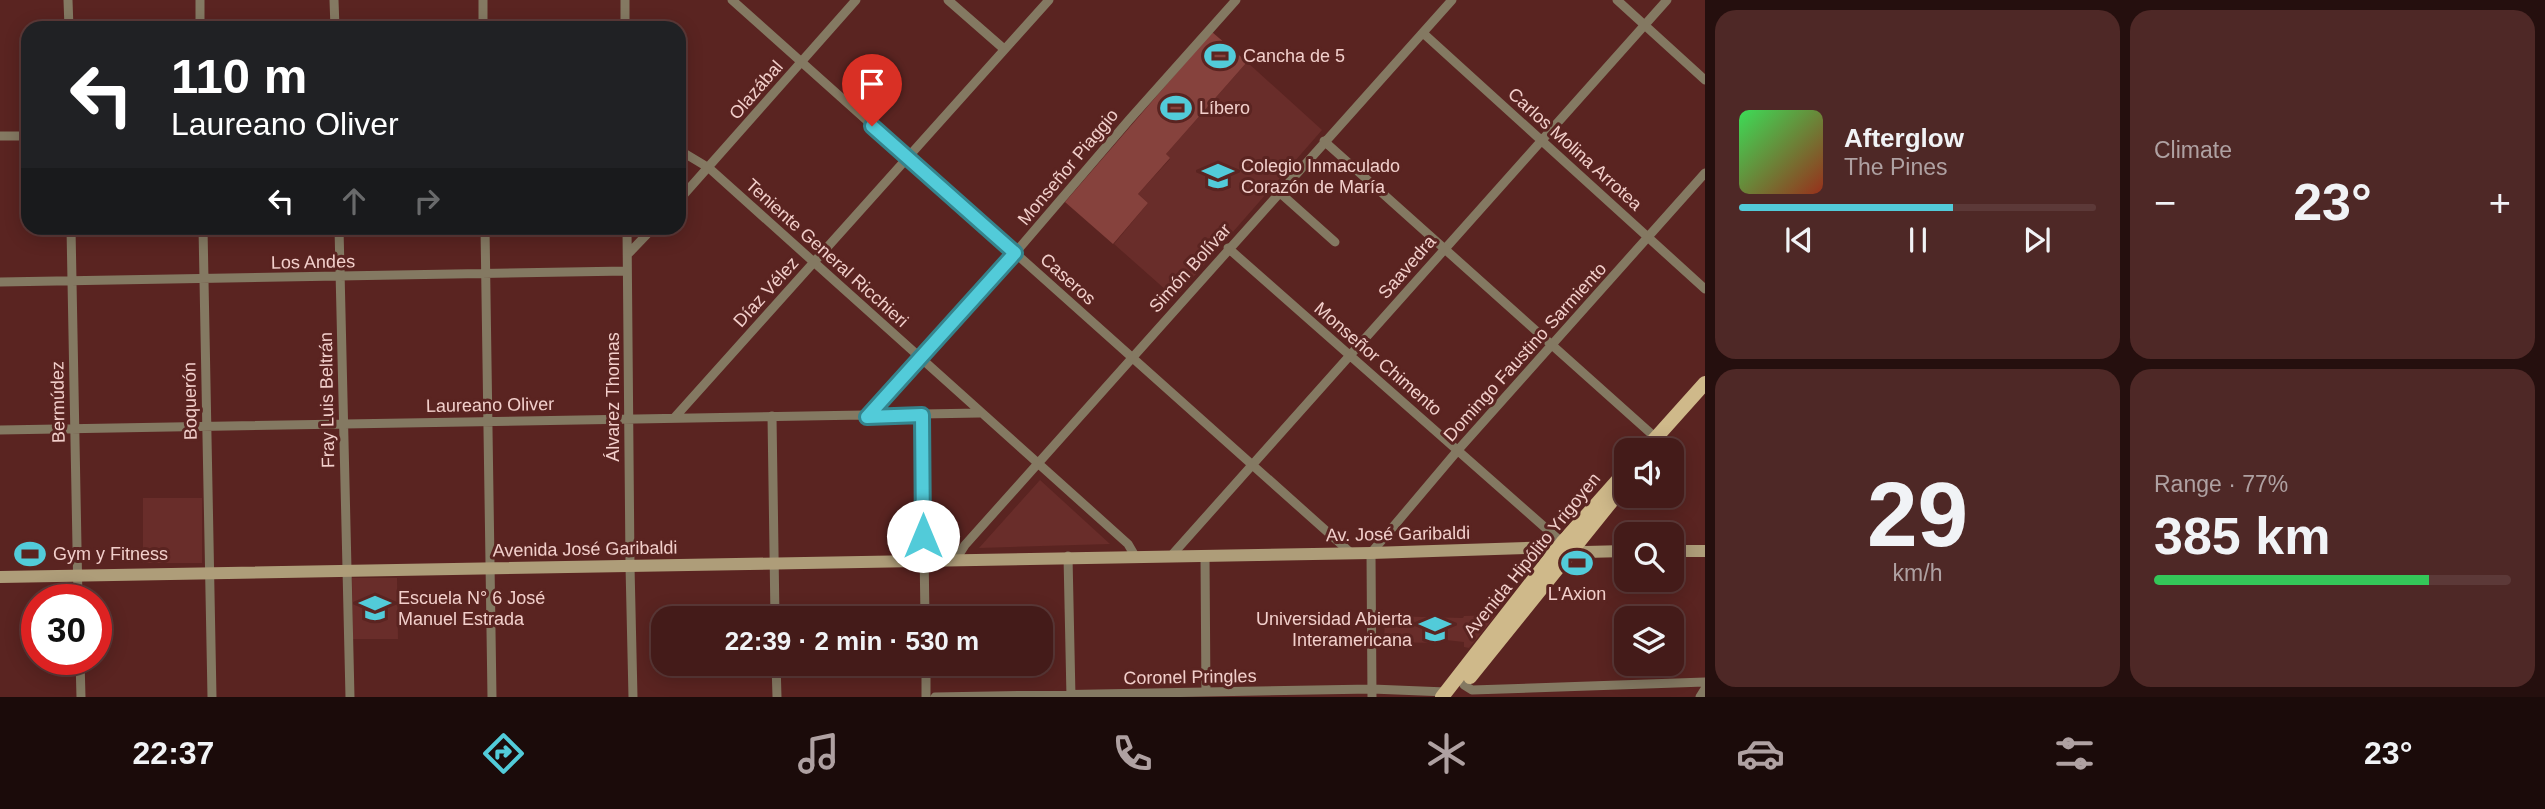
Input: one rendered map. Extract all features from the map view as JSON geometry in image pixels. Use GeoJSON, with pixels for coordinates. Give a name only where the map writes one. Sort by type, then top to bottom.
{"type":"FeatureCollection","features":[{"type":"Feature","properties":{"kind":"main road"},"geometry":{"type":"LineString","coordinates":[[1662,438],[1705,383]]}},
{"type":"Feature","properties":{"kind":"main road"},"geometry":{"type":"LineString","coordinates":[[1663,438],[1705,397]]}},
{"type":"Feature","properties":{"kind":"main road","name":"Avenida Hipólito Yrigoyen"},"geometry":{"type":"LineString","coordinates":[[1451,693],[1614,486]]}},
{"type":"Feature","properties":{"kind":"main road","name":"Avenida Hipólito Yrigoyen"},"geometry":{"type":"LineString","coordinates":[[1564,546],[1614,497]]}},
{"type":"Feature","properties":{"kind":"main road","name":"Av. José Garibaldi"},"geometry":{"type":"LineString","coordinates":[[1171,556],[1564,546],[1585,552],[1614,551]]}},
{"type":"Feature","properties":{"kind":"main road"},"geometry":{"type":"LineString","coordinates":[[1684,551],[1705,551]]}},
{"type":"Feature","properties":{"kind":"main road","name":"Avenida José Garibaldi"},"geometry":{"type":"LineString","coordinates":[[0,577],[1171,556]]}},
{"type":"Feature","properties":{"kind":"street"},"geometry":{"type":"LineString","coordinates":[[68,0],[69,21]]}},
{"type":"Feature","properties":{"kind":"street"},"geometry":{"type":"LineString","coordinates":[[200,0],[200,21]]}},
{"type":"Feature","properties":{"kind":"street"},"geometry":{"type":"LineString","coordinates":[[334,0],[335,21]]}},
{"type":"Feature","properties":{"kind":"street"},"geometry":{"type":"LineString","coordinates":[[483,0],[483,21]]}},
{"type":"Feature","properties":{"kind":"street"},"geometry":{"type":"LineString","coordinates":[[625,0],[625,21]]}},
{"type":"Feature","properties":{"kind":"street","name":"Caseros"},"geometry":{"type":"LineString","coordinates":[[733,0],[1351,553]]}},
{"type":"Feature","properties":{"kind":"street","name":"Olazábal"},"geometry":{"type":"LineString","coordinates":[[686,193],[856,0]]}},
{"type":"Feature","properties":{"kind":"street"},"geometry":{"type":"LineString","coordinates":[[948,0],[1004,49]]}},
{"type":"Feature","properties":{"kind":"street","name":"Díaz Vélez"},"geometry":{"type":"LineString","coordinates":[[675,417],[1049,0]]}},
{"type":"Feature","properties":{"kind":"street","name":"Monseñor Piaggio"},"geometry":{"type":"LineString","coordinates":[[867,417],[1015,253],[1236,0]]}},
{"type":"Feature","properties":{"kind":"street","name":"Simón Bolívar"},"geometry":{"type":"LineString","coordinates":[[956,559],[965,545],[1228,248],[1452,0]]}},
{"type":"Feature","properties":{"kind":"street"},"geometry":{"type":"LineString","coordinates":[[1617,0],[1705,80]]}},
{"type":"Feature","properties":{"kind":"street","name":"Saavedra"},"geometry":{"type":"LineString","coordinates":[[1171,556],[1667,0]]}},
{"type":"Feature","properties":{"kind":"street","name":"Carlos Molina Arrotea"},"geometry":{"type":"LineString","coordinates":[[1423,33],[1705,289]]}},
{"type":"Feature","properties":{"kind":"street"},"geometry":{"type":"LineString","coordinates":[[0,136],[21,136]]}},
{"type":"Feature","properties":{"kind":"street"},"geometry":{"type":"LineString","coordinates":[[1324,141],[1651,438]]}},
{"type":"Feature","properties":{"kind":"street","name":"Teniente General Ricchieri"},"geometry":{"type":"LineString","coordinates":[[686,154],[709,168],[1128,544],[1135,556]]}},
{"type":"Feature","properties":{"kind":"street","name":"Domingo Faustino Sarmiento"},"geometry":{"type":"LineString","coordinates":[[1371,553],[1458,450],[1705,173]]}},
{"type":"Feature","properties":{"kind":"street"},"geometry":{"type":"LineString","coordinates":[[1279,192],[1335,242]]}},
{"type":"Feature","properties":{"kind":"street","name":"Bermúdez"},"geometry":{"type":"LineString","coordinates":[[71,235],[77,584]]}},
{"type":"Feature","properties":{"kind":"street","name":"Boquerón"},"geometry":{"type":"LineString","coordinates":[[203,235],[212,697]]}},
{"type":"Feature","properties":{"kind":"street","name":"Fray Luis Beltrán"},"geometry":{"type":"LineString","coordinates":[[339,235],[350,697]]}},
{"type":"Feature","properties":{"kind":"street"},"geometry":{"type":"LineString","coordinates":[[485,235],[492,697]]}},
{"type":"Feature","properties":{"kind":"street","name":"Álvarez Thomas"},"geometry":{"type":"LineString","coordinates":[[627,235],[629,566],[633,697]]}},
{"type":"Feature","properties":{"kind":"street"},"geometry":{"type":"LineString","coordinates":[[628,254],[646,235]]}},
{"type":"Feature","properties":{"kind":"street","name":"Monseñor Chimento"},"geometry":{"type":"LineString","coordinates":[[1228,248],[1564,546]]}},
{"type":"Feature","properties":{"kind":"street","name":"Los Andes"},"geometry":{"type":"LineString","coordinates":[[0,282],[627,271]]}},
{"type":"Feature","properties":{"kind":"street","name":"Laureano Oliver"},"geometry":{"type":"LineString","coordinates":[[0,430],[981,413]]}},
{"type":"Feature","properties":{"kind":"street"},"geometry":{"type":"LineString","coordinates":[[922,415],[925,606]]}},
{"type":"Feature","properties":{"kind":"street"},"geometry":{"type":"LineString","coordinates":[[772,416],[775,606]]}},
{"type":"Feature","properties":{"kind":"street"},"geometry":{"type":"LineString","coordinates":[[1371,553],[1372,693]]}},
{"type":"Feature","properties":{"kind":"street"},"geometry":{"type":"LineString","coordinates":[[1068,556],[1071,696]]}},
{"type":"Feature","properties":{"kind":"street"},"geometry":{"type":"LineString","coordinates":[[1205,556],[1206,695]]}},
{"type":"Feature","properties":{"kind":"street"},"geometry":{"type":"LineString","coordinates":[[80,675],[81,697]]}},
{"type":"Feature","properties":{"kind":"street"},"geometry":{"type":"LineString","coordinates":[[776,676],[777,697]]}},
{"type":"Feature","properties":{"kind":"street"},"geometry":{"type":"LineString","coordinates":[[926,676],[926,697]]}},
{"type":"Feature","properties":{"kind":"street","name":"Coronel Pringles"},"geometry":{"type":"LineString","coordinates":[[934,697],[1451,693],[1705,682]]}},
{"type":"Feature","properties":{"kind":"street"},"geometry":{"type":"LineString","coordinates":[[1700,697],[1705,689]]}},
{"type":"Feature","properties":{"kind":"shaded area","name":"Líbero"},"geometry":{"type":"Polygon","coordinates":[[[1212,32],[1247,62],[1166,154],[1170,158],[1138,194],[1148,203],[1113,244],[1065,202],[1212,32]]]}},
{"type":"Feature","properties":{"kind":"shaded area","name":"Colegio Inmaculado Corazón de María"},"geometry":{"type":"Polygon","coordinates":[[[1247,62],[1322,130],[1175,298],[1114,244],[1148,203],[1138,194],[1170,159],[1166,154],[1247,62]]]}},
{"type":"Feature","properties":{"kind":"shaded area"},"geometry":{"type":"Polygon","coordinates":[[[1040,480],[1110,544],[979,548],[1040,480]]]}},
{"type":"Feature","properties":{"kind":"shaded area"},"geometry":{"type":"Polygon","coordinates":[[[143,498],[202,498],[202,563],[143,563],[143,498]]]}},
{"type":"Feature","properties":{"kind":"shaded area","name":"Escuela N° 6 José Manuel Estrada"},"geometry":{"type":"Polygon","coordinates":[[[352,578],[397,578],[398,639],[353,639],[352,578]]]}},
{"type":"Feature","properties":{"kind":"shaded area","name":"Universidad Abierta Interamericana"},"geometry":{"type":"Polygon","coordinates":[[[1496,615],[1469,648],[1464,647],[1464,642],[1437,639],[1437,643],[1384,642],[1385,616],[1463,618],[1496,615]]]}},
{"type":"Feature","properties":{"kind":"place","name":"Cancha de 5"},"geometry":{"type":"Point","coordinates":[1220,56]}},
{"type":"Feature","properties":{"kind":"place","name":"Líbero"},"geometry":{"type":"Point","coordinates":[1176,108]}},
{"type":"Feature","properties":{"kind":"place","name":"Colegio Inmaculado Corazón de María"},"geometry":{"type":"Point","coordinates":[1218,176]}},
{"type":"Feature","properties":{"kind":"place","name":"Gym y Fitness"},"geometry":{"type":"Point","coordinates":[30,554]}},
{"type":"Feature","properties":{"kind":"place","name":"L'Axion"},"geometry":{"type":"Point","coordinates":[1577,563]}},
{"type":"Feature","properties":{"kind":"place","name":"Escuela N° 6 José Manuel Estrada"},"geometry":{"type":"Point","coordinates":[375,608]}},
{"type":"Feature","properties":{"kind":"place","name":"Universidad Abierta Interamericana"},"geometry":{"type":"Point","coordinates":[1435,629]}},
{"type":"Feature","properties":{"kind":"route"},"geometry":{"type":"LineString","coordinates":[[872,126],[1015,253],[867,417],[922,415],[923,536]]}}]}
